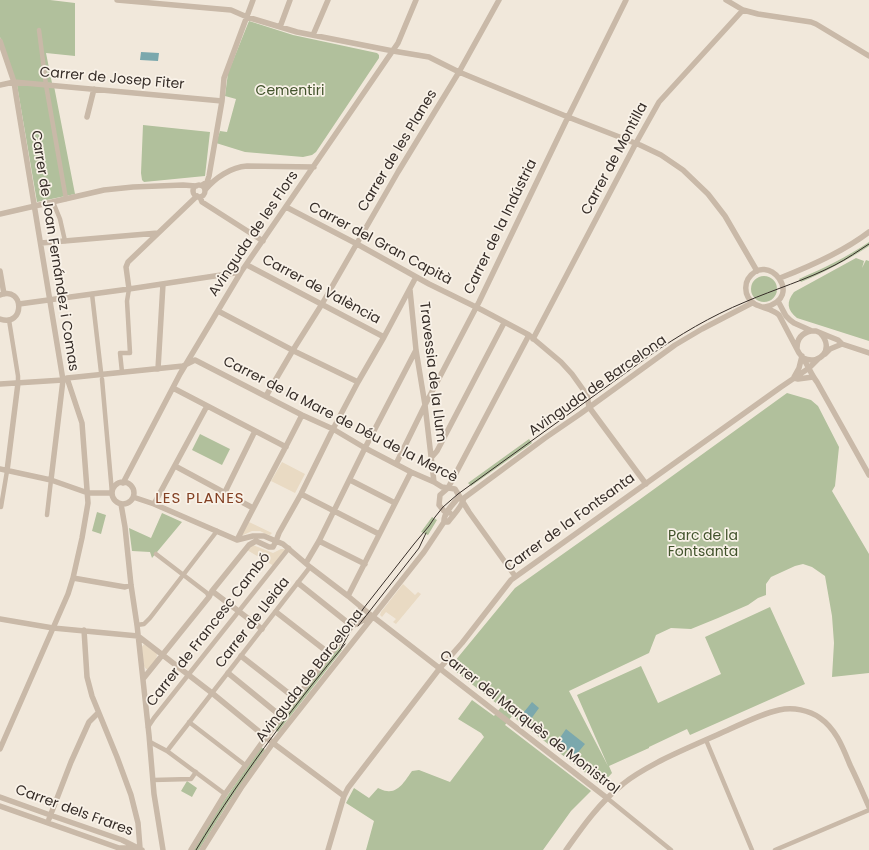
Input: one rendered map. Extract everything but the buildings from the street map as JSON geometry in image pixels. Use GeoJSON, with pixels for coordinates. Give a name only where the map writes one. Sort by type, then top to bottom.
{"type":"FeatureCollection","features":[{"type":"Feature","properties":{"kind":"street"},"geometry":{"type":"LineString","coordinates":[[117,0],[231,10],[247,17],[297,32],[393,51],[429,56],[459,72],[636,143],[661,155],[683,170],[708,194],[725,216],[757,271]]}},
{"type":"Feature","properties":{"kind":"street"},"geometry":{"type":"LineString","coordinates":[[201,187],[207,182],[209,176],[222,101],[224,78],[254,0]]}},
{"type":"Feature","properties":{"kind":"street"},"geometry":{"type":"LineString","coordinates":[[280,27],[290,0]]}},
{"type":"Feature","properties":{"kind":"street"},"geometry":{"type":"LineString","coordinates":[[313,35],[328,0]]}},
{"type":"Feature","properties":{"kind":"street","name":"Carrer de les Planes"},"geometry":{"type":"LineString","coordinates":[[266,396],[322,304],[398,172],[459,72],[499,0]]}},
{"type":"Feature","properties":{"kind":"street","name":"Carrer de la Indústria"},"geometry":{"type":"LineString","coordinates":[[396,464],[476,307],[626,0]]}},
{"type":"Feature","properties":{"kind":"street"},"geometry":{"type":"LineString","coordinates":[[726,0],[743,10],[758,14],[811,22],[869,56]]}},
{"type":"Feature","properties":{"kind":"street","name":"Avinguda de les Flors"},"geometry":{"type":"LineString","coordinates":[[123,483],[180,374],[240,272],[263,241],[393,51],[416,2]]}},
{"type":"Feature","properties":{"kind":"street","name":"Carrer de Montilla"},"geometry":{"type":"LineString","coordinates":[[447,512],[444,511],[439,505],[440,496],[448,488],[659,102],[743,10]]}},
{"type":"Feature","properties":{"kind":"street"},"geometry":{"type":"LineString","coordinates":[[39,30],[46,85],[66,199]]}},
{"type":"Feature","properties":{"kind":"street","name":"Carrer de Joan Fernández i Comas"},"geometry":{"type":"LineString","coordinates":[[0,41],[14,82],[50,300],[65,379],[47,515]]}},
{"type":"Feature","properties":{"kind":"street","name":"Carrer de Josep Fiter"},"geometry":{"type":"LineString","coordinates":[[0,85],[14,82],[222,101]]}},
{"type":"Feature","properties":{"kind":"street"},"geometry":{"type":"LineString","coordinates":[[87,117],[94,89]]}},
{"type":"Feature","properties":{"kind":"street"},"geometry":{"type":"LineString","coordinates":[[263,241],[202,202],[198,196],[194,194],[194,188],[212,184],[234,168],[242,166],[314,167]]}},
{"type":"Feature","properties":{"kind":"street"},"geometry":{"type":"LineString","coordinates":[[0,214],[104,190],[183,184],[201,187],[205,193],[203,196],[198,196],[126,264],[129,289],[127,300],[130,353],[120,353],[122,372]]}},
{"type":"Feature","properties":{"kind":"street"},"geometry":{"type":"LineString","coordinates":[[53,202],[60,219],[65,241]]}},
{"type":"Feature","properties":{"kind":"street","name":"Carrer del Gran Capità"},"geometry":{"type":"LineString","coordinates":[[286,207],[531,337],[561,362],[572,374],[587,396],[589,407],[646,484]]}},
{"type":"Feature","properties":{"kind":"street"},"geometry":{"type":"LineString","coordinates":[[780,278],[835,254],[869,232]]}},
{"type":"Feature","properties":{"kind":"street"},"geometry":{"type":"LineString","coordinates":[[41,243],[158,233]]}},
{"type":"Feature","properties":{"kind":"street","name":"Carrer de València"},"geometry":{"type":"LineString","coordinates":[[246,265],[384,337]]}},
{"type":"Feature","properties":{"kind":"street"},"geometry":{"type":"LineString","coordinates":[[763,270],[770,271],[780,278],[783,284],[783,290],[778,301],[772,306],[765,307],[752,303],[746,290],[747,282],[751,276],[757,271],[763,270]]}},
{"type":"Feature","properties":{"kind":"street"},"geometry":{"type":"LineString","coordinates":[[0,271],[2,295],[10,294],[18,301],[19,304],[19,312],[14,318],[9,320],[0,319]]}},
{"type":"Feature","properties":{"kind":"street"},"geometry":{"type":"LineString","coordinates":[[19,304],[240,272]]}},
{"type":"Feature","properties":{"kind":"street"},"geometry":{"type":"LineString","coordinates":[[143,679],[248,545],[256,541],[269,547],[275,544],[279,533],[301,494],[358,382],[416,277]]}},
{"type":"Feature","properties":{"kind":"street"},"geometry":{"type":"LineString","coordinates":[[158,369],[163,284]]}},
{"type":"Feature","properties":{"kind":"street","name":"Travessia de la Llum"},"geometry":{"type":"LineString","coordinates":[[410,290],[416,350],[425,405],[434,482]]}},
{"type":"Feature","properties":{"kind":"street"},"geometry":{"type":"LineString","coordinates":[[92,294],[101,372]]}},
{"type":"Feature","properties":{"kind":"street"},"geometry":{"type":"LineString","coordinates":[[778,301],[790,320],[812,331]]}},
{"type":"Feature","properties":{"kind":"street","name":"Avinguda de Barcelona"},"geometry":{"type":"LineString","coordinates":[[202,850],[241,788],[273,743],[424,552],[444,522],[447,512],[462,499],[545,438],[675,345],[752,303]]}},
{"type":"Feature","properties":{"kind":"street"},"geometry":{"type":"LineString","coordinates":[[765,307],[779,315],[869,475]]}},
{"type":"Feature","properties":{"kind":"street"},"geometry":{"type":"LineString","coordinates":[[218,311],[358,382]]}},
{"type":"Feature","properties":{"kind":"street"},"geometry":{"type":"LineString","coordinates":[[1,506],[18,383],[9,320]]}},
{"type":"Feature","properties":{"kind":"street"},"geometry":{"type":"LineString","coordinates":[[431,458],[437,451],[504,323]]}},
{"type":"Feature","properties":{"kind":"street"},"geometry":{"type":"LineString","coordinates":[[797,349],[797,342],[800,336],[805,332],[816,331],[838,340],[842,344],[869,353]]}},
{"type":"Feature","properties":{"kind":"street"},"geometry":{"type":"LineString","coordinates":[[802,357],[813,361],[821,357],[826,350],[827,344],[825,338],[820,333]]}},
{"type":"Feature","properties":{"kind":"street","name":"Carrer de la Fontsanta"},"geometry":{"type":"LineString","coordinates":[[328,850],[344,796],[440,668],[515,576],[809,368],[830,349],[842,344]]}},
{"type":"Feature","properties":{"kind":"street"},"geometry":{"type":"LineString","coordinates":[[308,565],[365,448],[416,350]]}},
{"type":"Feature","properties":{"kind":"street"},"geometry":{"type":"LineString","coordinates":[[802,357],[794,378],[798,379],[813,377]]}},
{"type":"Feature","properties":{"kind":"street","name":"Carrer de la Mare de Déu de la Mercè"},"geometry":{"type":"LineString","coordinates":[[187,364],[195,360],[333,430],[411,472],[442,487],[454,489],[515,576]]}},
{"type":"Feature","properties":{"kind":"street"},"geometry":{"type":"LineString","coordinates":[[0,384],[65,379],[158,369],[187,364]]}},
{"type":"Feature","properties":{"kind":"street"},"geometry":{"type":"LineString","coordinates":[[0,748],[68,594],[74,578],[82,538],[88,503],[88,493],[82,423],[65,379]]}},
{"type":"Feature","properties":{"kind":"street"},"geometry":{"type":"LineString","coordinates":[[102,379],[112,497],[117,503],[125,504],[131,500],[134,493],[130,485],[119,483],[115,486],[112,493]]}},
{"type":"Feature","properties":{"kind":"street"},"geometry":{"type":"LineString","coordinates":[[173,388],[286,447]]}},
{"type":"Feature","properties":{"kind":"street"},"geometry":{"type":"LineString","coordinates":[[154,504],[207,406]]}},
{"type":"Feature","properties":{"kind":"street"},"geometry":{"type":"LineString","coordinates":[[237,540],[302,415]]}},
{"type":"Feature","properties":{"kind":"street"},"geometry":{"type":"LineString","coordinates":[[225,492],[255,431]]}},
{"type":"Feature","properties":{"kind":"street"},"geometry":{"type":"LineString","coordinates":[[175,466],[253,508]]}},
{"type":"Feature","properties":{"kind":"street"},"geometry":{"type":"LineString","coordinates":[[0,469],[51,480],[88,493],[112,493]]}},
{"type":"Feature","properties":{"kind":"street"},"geometry":{"type":"LineString","coordinates":[[348,596],[411,472]]}},
{"type":"Feature","properties":{"kind":"street"},"geometry":{"type":"LineString","coordinates":[[350,480],[395,503]]}},
{"type":"Feature","properties":{"kind":"street"},"geometry":{"type":"LineString","coordinates":[[301,494],[379,534]]}},
{"type":"Feature","properties":{"kind":"street"},"geometry":{"type":"LineString","coordinates":[[133,497],[154,504],[237,540],[253,536],[264,536],[275,544]]}},
{"type":"Feature","properties":{"kind":"street","name":"Avinguda de Barcelona"},"geometry":{"type":"LineString","coordinates":[[444,522],[448,522],[456,512],[462,499]]}},
{"type":"Feature","properties":{"kind":"street"},"geometry":{"type":"LineString","coordinates":[[121,504],[125,527],[130,585],[137,625],[153,780],[162,850]]}},
{"type":"Feature","properties":{"kind":"street"},"geometry":{"type":"LineString","coordinates":[[447,512],[456,512]]}},
{"type":"Feature","properties":{"kind":"street"},"geometry":{"type":"LineString","coordinates":[[137,625],[144,624],[150,618],[217,531]]}},
{"type":"Feature","properties":{"kind":"street"},"geometry":{"type":"LineString","coordinates":[[319,541],[365,564]]}},
{"type":"Feature","properties":{"kind":"street","name":"Carrer del Marquès de Monistrol"},"geometry":{"type":"LineString","coordinates":[[275,544],[283,544],[289,548],[372,616],[523,732],[670,850]]}},
{"type":"Feature","properties":{"kind":"street","name":"Carrer de Francesc Cambó"},"geometry":{"type":"LineString","coordinates":[[148,727],[289,548]]}},
{"type":"Feature","properties":{"kind":"street"},"geometry":{"type":"LineString","coordinates":[[156,554],[207,593],[239,611],[262,629]]}},
{"type":"Feature","properties":{"kind":"street","name":"Carrer de Lleida"},"geometry":{"type":"LineString","coordinates":[[167,751],[298,583],[308,565]]}},
{"type":"Feature","properties":{"kind":"street"},"geometry":{"type":"LineString","coordinates":[[74,578],[125,587],[130,585]]}},
{"type":"Feature","properties":{"kind":"street"},"geometry":{"type":"LineString","coordinates":[[298,583],[352,626],[372,616]]}},
{"type":"Feature","properties":{"kind":"street","name":"Avinguda de Barcelona"},"geometry":{"type":"LineString","coordinates":[[190,850],[245,765],[352,626],[361,607]]}},
{"type":"Feature","properties":{"kind":"street"},"geometry":{"type":"LineString","coordinates":[[276,612],[330,654]]}},
{"type":"Feature","properties":{"kind":"street"},"geometry":{"type":"LineString","coordinates":[[0,619],[53,628],[138,636],[212,693],[273,743],[344,796]]}},
{"type":"Feature","properties":{"kind":"street"},"geometry":{"type":"LineString","coordinates":[[84,630],[87,677],[98,713],[131,795],[138,823],[141,849]]}},
{"type":"Feature","properties":{"kind":"street"},"geometry":{"type":"LineString","coordinates":[[241,656],[296,699]]}},
{"type":"Feature","properties":{"kind":"street"},"geometry":{"type":"LineString","coordinates":[[228,673],[282,717]]}},
{"type":"Feature","properties":{"kind":"street"},"geometry":{"type":"LineString","coordinates":[[566,850],[588,820],[607,798],[624,783],[646,768],[745,723],[780,709],[792,708],[811,712],[826,723],[836,734],[869,808],[776,850]]}},
{"type":"Feature","properties":{"kind":"street"},"geometry":{"type":"LineString","coordinates":[[47,823],[89,722],[98,713]]}},
{"type":"Feature","properties":{"kind":"street"},"geometry":{"type":"LineString","coordinates":[[189,722],[245,765]]}},
{"type":"Feature","properties":{"kind":"street"},"geometry":{"type":"LineString","coordinates":[[706,740],[752,850]]}},
{"type":"Feature","properties":{"kind":"street"},"geometry":{"type":"LineString","coordinates":[[150,742],[167,751],[225,794]]}},
{"type":"Feature","properties":{"kind":"street"},"geometry":{"type":"LineString","coordinates":[[153,780],[191,780],[196,772]]}},
{"type":"Feature","properties":{"kind":"street","name":"Carrer dels Frares"},"geometry":{"type":"LineString","coordinates":[[0,797],[122,840],[141,849]]}},
{"type":"Feature","properties":{"kind":"street","name":"Carrer dels Frares"},"geometry":{"type":"LineString","coordinates":[[0,806],[119,848],[141,849]]}},
{"type":"Feature","properties":{"kind":"green space"},"geometry":{"type":"Polygon","coordinates":[[[0,0],[50,0],[75,3],[75,56],[46,53],[52,83],[13,81],[0,37],[0,0]]]}},
{"type":"Feature","properties":{"kind":"green space","name":"Cementiri"},"geometry":{"type":"Polygon","coordinates":[[[249,21],[293,35],[377,53],[379,55],[379,58],[316,152],[312,155],[303,157],[245,152],[216,143],[220,131],[227,132],[236,99],[225,96],[228,73],[249,21]]]}},
{"type":"Feature","properties":{"kind":"green space"},"geometry":{"type":"Polygon","coordinates":[[[17,85],[54,86],[75,194],[37,202],[17,85]]]}},
{"type":"Feature","properties":{"kind":"green space"},"geometry":{"type":"Polygon","coordinates":[[[143,125],[210,132],[205,176],[144,182],[142,180],[141,173],[143,125]]]}},
{"type":"Feature","properties":{"kind":"green space"},"geometry":{"type":"Polygon","coordinates":[[[869,242],[869,246],[836,266],[801,282],[799,279],[835,262],[869,242]]]}},
{"type":"Feature","properties":{"kind":"green space"},"geometry":{"type":"Polygon","coordinates":[[[856,258],[864,261],[862,268],[866,260],[869,261],[869,341],[797,318],[791,312],[789,303],[794,292],[856,258]]]}},
{"type":"Feature","properties":{"kind":"green space"},"geometry":{"type":"Polygon","coordinates":[[[764,276],[773,280],[777,289],[773,298],[764,302],[755,298],[751,289],[755,280],[764,276]]]}},
{"type":"Feature","properties":{"kind":"green space","name":"Parc de la Fontsanta"},"geometry":{"type":"Polygon","coordinates":[[[787,393],[811,400],[818,406],[839,447],[835,486],[832,491],[869,554],[869,673],[832,677],[834,643],[832,616],[825,576],[812,567],[803,564],[795,566],[771,577],[766,584],[766,595],[758,598],[748,605],[691,629],[671,628],[656,635],[649,653],[569,691],[608,766],[577,695],[641,666],[658,703],[721,674],[705,637],[770,607],[805,684],[690,735],[687,729],[609,766],[612,773],[601,785],[512,716],[505,725],[591,791],[571,811],[543,850],[366,850],[374,821],[346,803],[354,788],[369,798],[378,788],[391,791],[399,788],[412,771],[419,770],[450,782],[484,737],[481,733],[458,719],[472,700],[494,716],[501,707],[450,667],[515,588],[787,393]]]}},
{"type":"Feature","properties":{"kind":"green space"},"geometry":{"type":"Polygon","coordinates":[[[200,434],[230,449],[222,465],[192,450],[200,434]]]}},
{"type":"Feature","properties":{"kind":"green space"},"geometry":{"type":"Polygon","coordinates":[[[529,439],[532,443],[471,486],[468,483],[529,439]]]}},
{"type":"Feature","properties":{"kind":"green space"},"geometry":{"type":"Polygon","coordinates":[[[97,512],[106,515],[101,534],[92,531],[97,512]]]}},
{"type":"Feature","properties":{"kind":"green space"},"geometry":{"type":"Polygon","coordinates":[[[162,513],[182,522],[152,558],[150,552],[132,551],[129,528],[151,538],[162,513]]]}},
{"type":"Feature","properties":{"kind":"green space"},"geometry":{"type":"Polygon","coordinates":[[[432,517],[437,520],[428,535],[421,532],[432,517]]]}},
{"type":"Feature","properties":{"kind":"green space"},"geometry":{"type":"Polygon","coordinates":[[[339,647],[342,650],[278,732],[275,729],[339,647]]]}},
{"type":"Feature","properties":{"kind":"green space"},"geometry":{"type":"Polygon","coordinates":[[[261,747],[265,750],[228,803],[199,850],[193,850],[223,802],[261,747]]]}},
{"type":"Feature","properties":{"kind":"green space"},"geometry":{"type":"Polygon","coordinates":[[[187,781],[197,788],[192,797],[181,791],[187,781]]]}},
{"type":"Feature","properties":{"kind":"shaded area"},"geometry":{"type":"Polygon","coordinates":[[[282,462],[305,474],[295,493],[271,481],[282,462]]]}},
{"type":"Feature","properties":{"kind":"shaded area"},"geometry":{"type":"Polygon","coordinates":[[[249,522],[272,533],[270,535],[260,531],[252,531],[241,536],[249,522]]]}},
{"type":"Feature","properties":{"kind":"shaded area"},"geometry":{"type":"Polygon","coordinates":[[[253,545],[273,553],[281,549],[287,550],[274,566],[247,550],[253,545]]]}},
{"type":"Feature","properties":{"kind":"shaded area"},"geometry":{"type":"Polygon","coordinates":[[[403,584],[415,595],[418,592],[421,594],[396,624],[393,622],[396,619],[386,612],[382,617],[380,615],[403,584]]]}},
{"type":"Feature","properties":{"kind":"shaded area"},"geometry":{"type":"Polygon","coordinates":[[[144,644],[156,651],[157,655],[156,660],[149,669],[146,669],[144,666],[141,648],[144,644]]]}},
{"type":"Feature","properties":{"kind":"water"},"geometry":{"type":"Polygon","coordinates":[[[141,52],[159,53],[158,61],[140,60],[141,52]]]}},
{"type":"Feature","properties":{"kind":"water"},"geometry":{"type":"Polygon","coordinates":[[[532,702],[539,708],[528,723],[520,717],[532,702]]]}},
{"type":"Feature","properties":{"kind":"water"},"geometry":{"type":"Polygon","coordinates":[[[566,729],[585,744],[575,756],[557,742],[566,729]]]}},
{"type":"Feature","properties":{"kind":"tram line"},"geometry":{"type":"LineString","coordinates":[[341,648],[363,609],[443,507],[458,494],[649,356],[684,333],[732,307],[824,270],[844,260],[869,244]]}},
{"type":"Feature","properties":{"kind":"tram line"},"geometry":{"type":"LineString","coordinates":[[358,626],[419,548],[426,533]]}},
{"type":"Feature","properties":{"kind":"tram line"},"geometry":{"type":"LineString","coordinates":[[196,850],[244,776],[300,699],[345,644]]}},
{"type":"Feature","properties":{"kind":"district","name":"LES PLANES"},"geometry":{"type":"Point","coordinates":[200,499]}}]}
